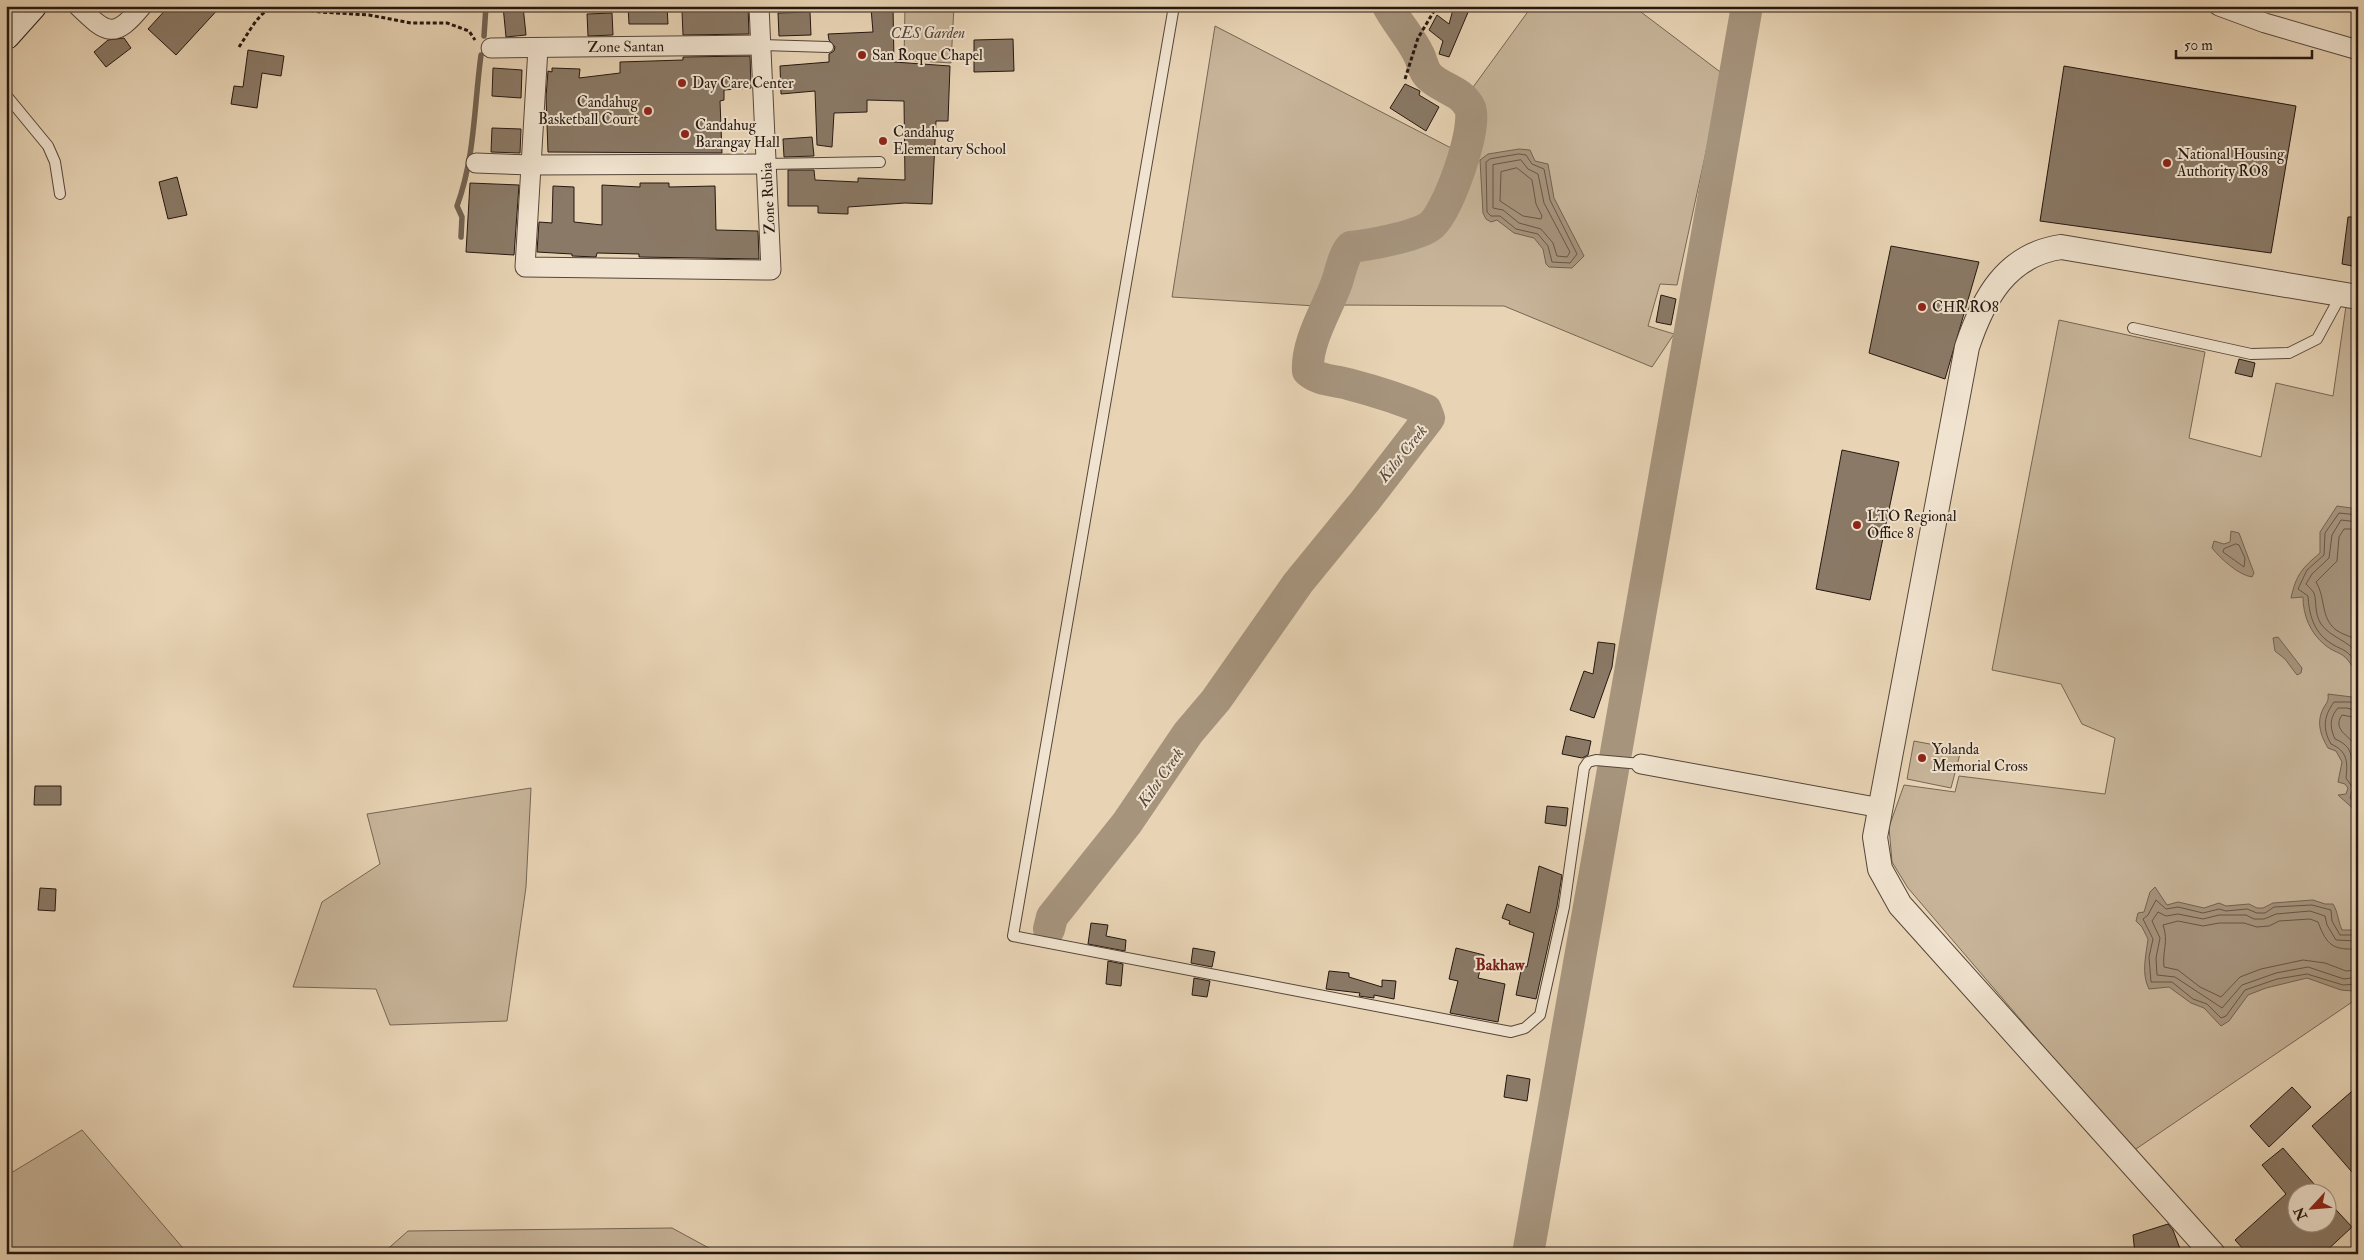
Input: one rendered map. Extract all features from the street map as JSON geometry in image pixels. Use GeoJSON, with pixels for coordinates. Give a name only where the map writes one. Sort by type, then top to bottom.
{"type":"FeatureCollection","features":[{"type":"Feature","properties":{"kind":"main road"},"geometry":{"type":"LineString","coordinates":[[6,35],[32,6]]}},
{"type":"Feature","properties":{"kind":"street"},"geometry":{"type":"LineString","coordinates":[[78,6],[100,27],[114,30],[129,22],[142,6]]}},
{"type":"Feature","properties":{"kind":"street","name":"Zone Rubia"},"geometry":{"type":"LineString","coordinates":[[532,165],[525,267],[771,270],[759,6]]}},
{"type":"Feature","properties":{"kind":"street"},"geometry":{"type":"LineString","coordinates":[[2219,6],[2265,23],[2358,50]]}},
{"type":"Feature","properties":{"kind":"street","name":"Zone Santan"},"geometry":{"type":"LineString","coordinates":[[491,48],[761,45]]}},
{"type":"Feature","properties":{"kind":"street"},"geometry":{"type":"LineString","coordinates":[[532,165],[538,48]]}},
{"type":"Feature","properties":{"kind":"street"},"geometry":{"type":"LineString","coordinates":[[476,162],[532,165],[766,164]]}},
{"type":"Feature","properties":{"kind":"street"},"geometry":{"type":"LineString","coordinates":[[2213,1254],[1900,905],[1888,886],[1876,855],[1876,837],[1967,347],[1977,319],[2001,279],[2032,256],[2045,250],[2061,247],[2350,296]]}},
{"type":"Feature","properties":{"kind":"street"},"geometry":{"type":"LineString","coordinates":[[1641,764],[1881,808]]}},
{"type":"Feature","properties":{"kind":"lane"},"geometry":{"type":"LineString","coordinates":[[1174,6],[1013,936],[1510,1032],[1525,1028],[1540,1015],[1564,907],[1584,768],[1588,762],[1596,760],[1641,764]]}},
{"type":"Feature","properties":{"kind":"lane"},"geometry":{"type":"LineString","coordinates":[[761,45],[828,47]]}},
{"type":"Feature","properties":{"kind":"lane"},"geometry":{"type":"LineString","coordinates":[[6,95],[48,146],[54,162],[60,194]]}},
{"type":"Feature","properties":{"kind":"lane"},"geometry":{"type":"LineString","coordinates":[[766,164],[880,162]]}},
{"type":"Feature","properties":{"kind":"lane"},"geometry":{"type":"LineString","coordinates":[[2132,328],[2251,354],[2289,353],[2317,339],[2350,296]]}},
{"type":"Feature","properties":{"kind":"path"},"geometry":{"type":"LineString","coordinates":[[239,47],[263,14],[270,7],[276,6],[322,12],[369,15],[411,23],[447,23],[469,30],[478,43],[491,48]]}},
{"type":"Feature","properties":{"kind":"path"},"geometry":{"type":"LineString","coordinates":[[1405,79],[1418,38],[1437,6]]}},
{"type":"Feature","properties":{"kind":"green space","name":"CES Garden"},"geometry":{"type":"Polygon","coordinates":[[[905,6],[954,6],[951,63],[904,60],[905,6]]]}},
{"type":"Feature","properties":{"kind":"green space"},"geometry":{"type":"Polygon","coordinates":[[[1532,6],[1633,6],[1723,74],[1677,285],[1660,284],[1648,326],[1674,334],[1652,367],[1504,306],[1340,305],[1356,260],[1437,236],[1446,225],[1462,193],[1479,137],[1484,106],[1471,90],[1532,6]]]}},
{"type":"Feature","properties":{"kind":"green space"},"geometry":{"type":"Polygon","coordinates":[[[1215,26],[1455,150],[1443,184],[1424,220],[1346,237],[1336,248],[1316,306],[1172,297],[1215,26]]]}},
{"type":"Feature","properties":{"kind":"green space"},"geometry":{"type":"Polygon","coordinates":[[[2346,306],[2358,309],[2358,998],[2133,1151],[1908,888],[1892,862],[1889,827],[1904,785],[1955,792],[1959,776],[2105,794],[2115,738],[2082,724],[2061,684],[1992,670],[2059,320],[2205,352],[2189,438],[2261,457],[2276,383],[2333,396],[2346,306]]]}},
{"type":"Feature","properties":{"kind":"green space"},"geometry":{"type":"Polygon","coordinates":[[[1914,741],[1961,750],[1951,788],[1907,779],[1914,741]]]}},
{"type":"Feature","properties":{"kind":"green space"},"geometry":{"type":"Polygon","coordinates":[[[531,788],[526,887],[507,1021],[390,1025],[376,989],[293,987],[322,902],[380,864],[367,814],[531,788]]]}},
{"type":"Feature","properties":{"kind":"green space"},"geometry":{"type":"Polygon","coordinates":[[[82,1130],[188,1254],[16,1254],[6,1245],[6,1176],[82,1130]]]}},
{"type":"Feature","properties":{"kind":"green space"},"geometry":{"type":"Polygon","coordinates":[[[672,1228],[720,1254],[382,1254],[408,1231],[672,1228]]]}},
{"type":"Feature","properties":{"kind":"water"},"geometry":{"type":"Polygon","coordinates":[[[1519,149],[1530,150],[1535,161],[1548,164],[1554,198],[1584,256],[1572,268],[1549,267],[1546,264],[1543,249],[1534,238],[1514,233],[1497,220],[1491,222],[1486,219],[1483,213],[1480,160],[1488,154],[1519,149]]]}},
{"type":"Feature","properties":{"kind":"water"},"geometry":{"type":"Polygon","coordinates":[[[2337,506],[2358,509],[2358,666],[2352,666],[2345,657],[2325,645],[2315,635],[2306,617],[2303,597],[2291,598],[2295,583],[2301,572],[2320,553],[2320,532],[2337,506]]]}},
{"type":"Feature","properties":{"kind":"water"},"geometry":{"type":"Polygon","coordinates":[[[2231,531],[2239,533],[2254,573],[2252,577],[2235,570],[2212,548],[2214,541],[2224,544],[2230,542],[2231,531]]]}},
{"type":"Feature","properties":{"kind":"water"},"geometry":{"type":"Polygon","coordinates":[[[2278,637],[2302,668],[2301,673],[2297,675],[2285,659],[2275,651],[2273,638],[2278,637]]]}},
{"type":"Feature","properties":{"kind":"water"},"geometry":{"type":"Polygon","coordinates":[[[2328,694],[2352,697],[2358,701],[2358,813],[2338,795],[2346,794],[2348,788],[2345,784],[2338,782],[2342,762],[2336,751],[2328,748],[2320,729],[2321,714],[2328,701],[2328,694]]]}},
{"type":"Feature","properties":{"kind":"water"},"geometry":{"type":"Polygon","coordinates":[[[2155,887],[2167,905],[2178,902],[2204,908],[2219,903],[2226,906],[2249,904],[2257,908],[2263,908],[2273,903],[2313,900],[2325,904],[2333,904],[2342,930],[2358,930],[2358,988],[2353,991],[2341,990],[2307,978],[2266,988],[2248,995],[2229,1021],[2221,1026],[2204,1008],[2191,1003],[2169,987],[2149,989],[2145,977],[2148,939],[2142,927],[2136,921],[2138,913],[2144,912],[2150,892],[2155,887]]]}},
{"type":"Feature","properties":{"kind":"building"},"geometry":{"type":"Polygon","coordinates":[[[169,6],[221,6],[176,55],[148,29],[169,6]]]}},
{"type":"Feature","properties":{"kind":"building"},"geometry":{"type":"Polygon","coordinates":[[[503,6],[523,6],[526,35],[506,37],[503,6]]]}},
{"type":"Feature","properties":{"kind":"building"},"geometry":{"type":"Polygon","coordinates":[[[628,6],[667,6],[668,24],[629,24],[628,6]]]}},
{"type":"Feature","properties":{"kind":"building"},"geometry":{"type":"Polygon","coordinates":[[[723,6],[748,6],[749,34],[683,35],[682,11],[723,10],[723,6]]]}},
{"type":"Feature","properties":{"kind":"building"},"geometry":{"type":"Polygon","coordinates":[[[1454,6],[1469,10],[1449,57],[1439,54],[1443,41],[1429,30],[1437,15],[1449,24],[1454,6]]]}},
{"type":"Feature","properties":{"kind":"building"},"geometry":{"type":"Polygon","coordinates":[[[893,7],[894,62],[950,66],[948,121],[936,121],[932,204],[905,203],[848,207],[848,214],[818,213],[818,206],[788,206],[788,170],[814,170],[815,180],[858,182],[858,178],[905,180],[904,101],[867,100],[867,112],[834,113],[832,147],[817,145],[815,91],[781,94],[780,66],[829,62],[829,54],[834,51],[835,47],[829,40],[828,34],[873,32],[871,8],[893,7]]]}},
{"type":"Feature","properties":{"kind":"building"},"geometry":{"type":"Polygon","coordinates":[[[810,12],[811,35],[779,36],[778,13],[810,12]]]}},
{"type":"Feature","properties":{"kind":"building"},"geometry":{"type":"Polygon","coordinates":[[[612,13],[613,35],[588,36],[587,14],[612,13]]]}},
{"type":"Feature","properties":{"kind":"building"},"geometry":{"type":"Polygon","coordinates":[[[124,38],[131,48],[106,67],[94,52],[108,40],[124,38]]]}},
{"type":"Feature","properties":{"kind":"building"},"geometry":{"type":"Polygon","coordinates":[[[1013,39],[1014,71],[974,72],[974,40],[1013,39]]]}},
{"type":"Feature","properties":{"kind":"building"},"geometry":{"type":"Polygon","coordinates":[[[248,50],[284,56],[281,76],[262,73],[257,108],[231,104],[234,86],[243,87],[248,50]]]}},
{"type":"Feature","properties":{"kind":"building"},"geometry":{"type":"Polygon","coordinates":[[[750,56],[751,88],[724,90],[724,100],[720,101],[722,153],[548,152],[546,97],[548,71],[552,72],[552,68],[580,69],[579,78],[620,73],[620,62],[683,60],[683,57],[750,56]]]}},
{"type":"Feature","properties":{"kind":"building","name":"National Housing Authority RO8"},"geometry":{"type":"Polygon","coordinates":[[[2064,66],[2296,106],[2271,253],[2040,221],[2064,66]]]}},
{"type":"Feature","properties":{"kind":"building"},"geometry":{"type":"Polygon","coordinates":[[[493,68],[522,70],[521,98],[492,96],[493,68]]]}},
{"type":"Feature","properties":{"kind":"building"},"geometry":{"type":"Polygon","coordinates":[[[1405,84],[1420,91],[1419,95],[1439,107],[1426,131],[1390,108],[1405,84]]]}},
{"type":"Feature","properties":{"kind":"building"},"geometry":{"type":"Polygon","coordinates":[[[492,128],[521,129],[520,153],[491,152],[492,128]]]}},
{"type":"Feature","properties":{"kind":"building"},"geometry":{"type":"Polygon","coordinates":[[[812,137],[814,156],[784,157],[783,139],[812,137]]]}},
{"type":"Feature","properties":{"kind":"building"},"geometry":{"type":"Polygon","coordinates":[[[177,177],[187,215],[168,219],[159,182],[177,177]]]}},
{"type":"Feature","properties":{"kind":"building"},"geometry":{"type":"Polygon","coordinates":[[[470,183],[519,185],[514,255],[466,252],[470,183]]]}},
{"type":"Feature","properties":{"kind":"building"},"geometry":{"type":"Polygon","coordinates":[[[640,183],[669,183],[669,187],[715,186],[716,230],[758,231],[759,259],[639,257],[639,254],[597,253],[596,257],[537,252],[539,222],[552,223],[553,186],[574,187],[574,222],[602,225],[602,185],[640,187],[640,183]]]}},
{"type":"Feature","properties":{"kind":"building"},"geometry":{"type":"Polygon","coordinates":[[[2348,217],[2358,217],[2358,267],[2342,264],[2348,217]]]}},
{"type":"Feature","properties":{"kind":"building","name":"CHR RO8"},"geometry":{"type":"Polygon","coordinates":[[[1891,246],[1979,262],[1945,379],[1869,353],[1891,246]]]}},
{"type":"Feature","properties":{"kind":"building"},"geometry":{"type":"Polygon","coordinates":[[[1661,295],[1676,299],[1671,325],[1656,322],[1661,295]]]}},
{"type":"Feature","properties":{"kind":"building"},"geometry":{"type":"Polygon","coordinates":[[[2239,359],[2255,363],[2252,377],[2235,373],[2239,359]]]}},
{"type":"Feature","properties":{"kind":"building","name":"LTO Regional Office 8"},"geometry":{"type":"Polygon","coordinates":[[[1842,450],[1899,462],[1870,600],[1816,589],[1842,450]]]}},
{"type":"Feature","properties":{"kind":"building"},"geometry":{"type":"Polygon","coordinates":[[[1598,642],[1615,644],[1612,667],[1594,718],[1570,710],[1584,671],[1593,674],[1598,642]]]}},
{"type":"Feature","properties":{"kind":"building"},"geometry":{"type":"Polygon","coordinates":[[[1566,736],[1591,741],[1588,755],[1582,758],[1562,754],[1566,736]]]}},
{"type":"Feature","properties":{"kind":"building"},"geometry":{"type":"Polygon","coordinates":[[[35,786],[61,786],[61,805],[34,805],[35,786]]]}},
{"type":"Feature","properties":{"kind":"building"},"geometry":{"type":"Polygon","coordinates":[[[1547,806],[1568,808],[1566,826],[1545,823],[1547,806]]]}},
{"type":"Feature","properties":{"kind":"building"},"geometry":{"type":"Polygon","coordinates":[[[1539,866],[1562,875],[1536,999],[1516,995],[1522,966],[1527,967],[1534,933],[1509,924],[1510,921],[1502,918],[1507,904],[1530,913],[1539,866]]]}},
{"type":"Feature","properties":{"kind":"building"},"geometry":{"type":"Polygon","coordinates":[[[40,888],[56,889],[55,911],[38,910],[40,888]]]}},
{"type":"Feature","properties":{"kind":"building"},"geometry":{"type":"Polygon","coordinates":[[[1091,923],[1108,925],[1106,936],[1126,940],[1125,951],[1088,944],[1091,923]]]}},
{"type":"Feature","properties":{"kind":"building"},"geometry":{"type":"Polygon","coordinates":[[[1193,948],[1215,952],[1212,967],[1191,963],[1193,948]]]}},
{"type":"Feature","properties":{"kind":"building"},"geometry":{"type":"Polygon","coordinates":[[[1456,948],[1484,955],[1478,978],[1505,984],[1498,1022],[1450,1013],[1458,981],[1449,979],[1456,948]]]}},
{"type":"Feature","properties":{"kind":"building"},"geometry":{"type":"Polygon","coordinates":[[[1108,961],[1123,964],[1121,986],[1106,984],[1108,961]]]}},
{"type":"Feature","properties":{"kind":"building"},"geometry":{"type":"Polygon","coordinates":[[[1329,971],[1349,973],[1349,977],[1382,987],[1382,980],[1396,981],[1394,999],[1374,995],[1374,998],[1359,996],[1360,993],[1326,989],[1329,971]]]}},
{"type":"Feature","properties":{"kind":"building"},"geometry":{"type":"Polygon","coordinates":[[[1194,978],[1210,981],[1207,997],[1192,995],[1194,978]]]}},
{"type":"Feature","properties":{"kind":"building"},"geometry":{"type":"Polygon","coordinates":[[[1507,1075],[1530,1079],[1527,1101],[1504,1097],[1507,1075]]]}},
{"type":"Feature","properties":{"kind":"building"},"geometry":{"type":"Polygon","coordinates":[[[2358,1086],[2358,1179],[2312,1126],[2358,1086]]]}},
{"type":"Feature","properties":{"kind":"building"},"geometry":{"type":"Polygon","coordinates":[[[2292,1087],[2311,1107],[2269,1147],[2250,1126],[2292,1087]]]}},
{"type":"Feature","properties":{"kind":"building"},"geometry":{"type":"Polygon","coordinates":[[[2283,1148],[2312,1182],[2286,1182],[2286,1194],[2262,1165],[2283,1148]]]}},
{"type":"Feature","properties":{"kind":"building"},"geometry":{"type":"Polygon","coordinates":[[[2286,1194],[2286,1232],[2336,1232],[2336,1210],[2352,1227],[2323,1254],[2248,1254],[2235,1240],[2286,1194]]]}},
{"type":"Feature","properties":{"kind":"building"},"geometry":{"type":"Polygon","coordinates":[[[2168,1224],[2173,1230],[2182,1254],[2135,1254],[2133,1235],[2168,1224]]]}},
{"type":"Feature","properties":{"kind":"waterway"},"geometry":{"type":"LineString","coordinates":[[484,36],[486,6]]}},
{"type":"Feature","properties":{"kind":"waterway","name":"Kilot Creek"},"geometry":{"type":"LineString","coordinates":[[1049,929],[1052,917],[1127,823],[1188,733],[1216,700],[1298,583],[1429,418],[1426,410],[1407,402],[1368,389],[1322,378],[1308,371],[1310,349],[1348,251],[1351,247],[1402,237],[1429,227],[1436,220],[1452,190],[1470,133],[1471,118],[1467,102],[1428,76],[1416,49],[1388,6]]}},
{"type":"Feature","properties":{"kind":"waterway"},"geometry":{"type":"LineString","coordinates":[[1528,1254],[1747,6]]}},
{"type":"Feature","properties":{"kind":"waterway"},"geometry":{"type":"LineString","coordinates":[[461,237],[462,217],[457,206],[471,150],[481,55]]}},
{"type":"Feature","properties":{"kind":"place","name":"San Roque Chapel"},"geometry":{"type":"Point","coordinates":[862,55]}},
{"type":"Feature","properties":{"kind":"place","name":"Day Care Center"},"geometry":{"type":"Point","coordinates":[682,83]}},
{"type":"Feature","properties":{"kind":"place","name":"Candahug Basketball Court"},"geometry":{"type":"Point","coordinates":[648,111]}},
{"type":"Feature","properties":{"kind":"place","name":"Candahug Barangay Hall"},"geometry":{"type":"Point","coordinates":[685,134]}},
{"type":"Feature","properties":{"kind":"place","name":"Candahug Elementary School"},"geometry":{"type":"Point","coordinates":[883,141]}},
{"type":"Feature","properties":{"kind":"place","name":"National Housing Authority RO8"},"geometry":{"type":"Point","coordinates":[2167,163]}},
{"type":"Feature","properties":{"kind":"place","name":"CHR RO8"},"geometry":{"type":"Point","coordinates":[1922,307]}},
{"type":"Feature","properties":{"kind":"place","name":"LTO Regional Office 8"},"geometry":{"type":"Point","coordinates":[1857,525]}},
{"type":"Feature","properties":{"kind":"place","name":"Yolanda Memorial Cross"},"geometry":{"type":"Point","coordinates":[1922,758]}},
{"type":"Feature","properties":{"kind":"district","name":"Bakhaw"},"geometry":{"type":"Point","coordinates":[1500,964]}}]}
